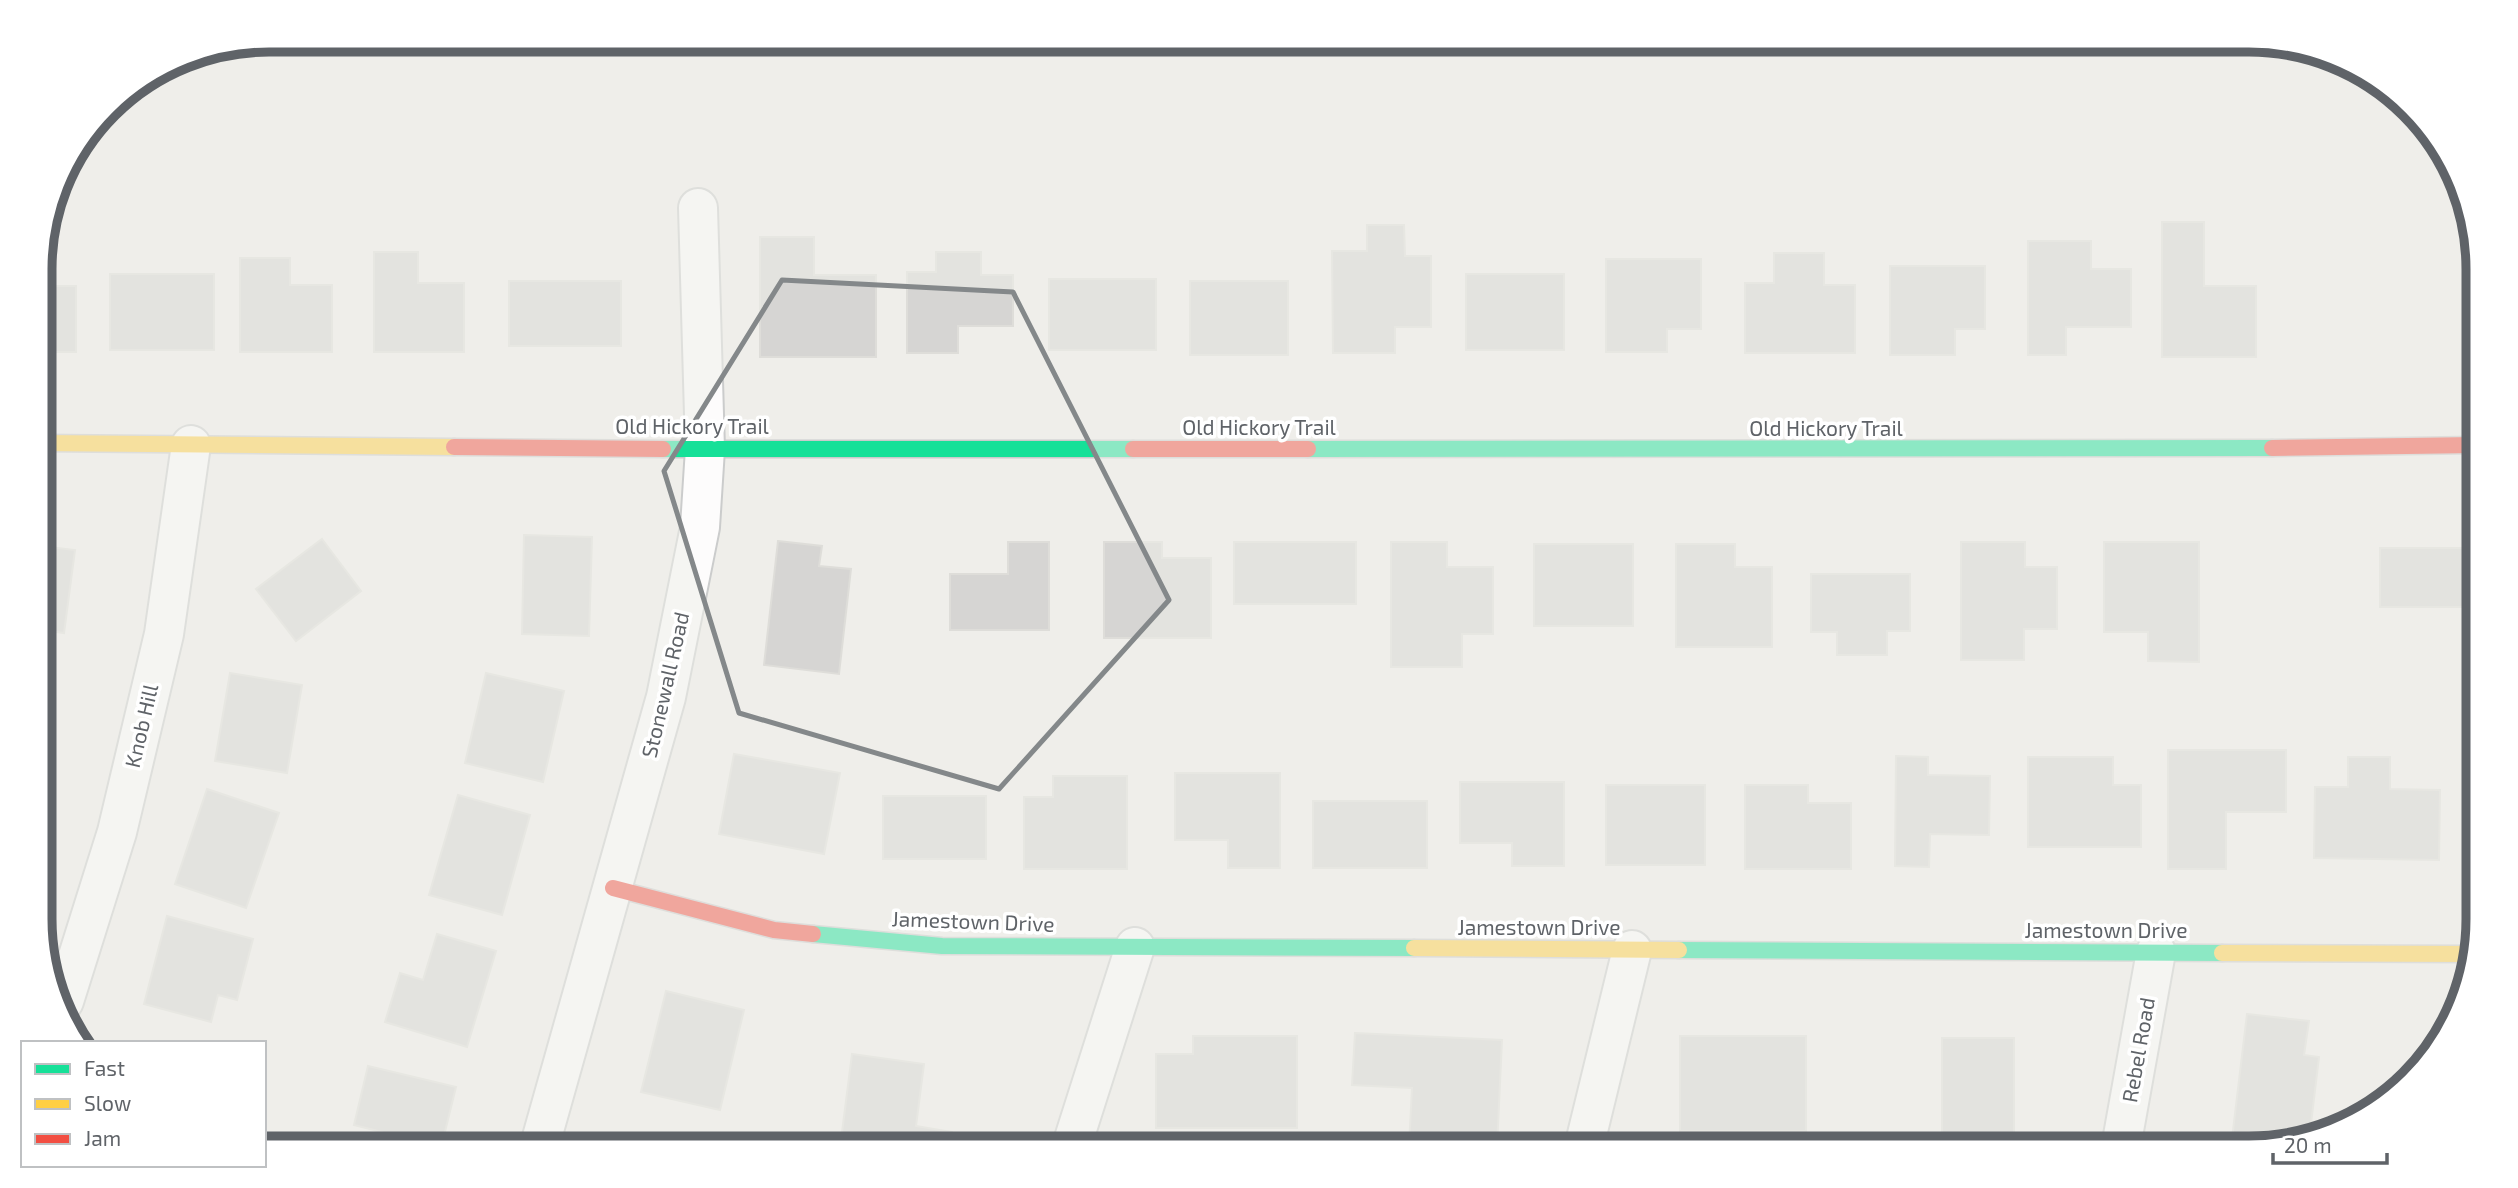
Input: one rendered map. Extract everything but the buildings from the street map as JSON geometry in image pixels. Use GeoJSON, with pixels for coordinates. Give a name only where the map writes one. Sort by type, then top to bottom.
{"type":"FeatureCollection","features":[{"type":"Feature","properties":{"kind":"street","name":"Stonewall Road"},"geometry":{"type":"LineString","coordinates":[[543,1136],[666,696],[700,527],[705,449],[698,208]]}},
{"type":"Feature","properties":{"kind":"street","name":"Old Hickory Trail"},"geometry":{"type":"LineString","coordinates":[[53,443],[705,449],[2130,450],[2466,445]]}},
{"type":"Feature","properties":{"kind":"street","name":"Knob Hill"},"geometry":{"type":"LineString","coordinates":[[66,994],[117,832],[164,634],[191,445]]}},
{"type":"Feature","properties":{"kind":"street","name":"Jamestown Drive"},"geometry":{"type":"LineString","coordinates":[[614,888],[774,930],[942,946],[2462,954]]}},
{"type":"Feature","properties":{"kind":"street"},"geometry":{"type":"LineString","coordinates":[[1075,1136],[1135,947]]}},
{"type":"Feature","properties":{"kind":"street"},"geometry":{"type":"LineString","coordinates":[[1587,1135],[1632,950]]}},
{"type":"Feature","properties":{"kind":"street","name":"Rebel Road"},"geometry":{"type":"LineString","coordinates":[[2123,1135],[2156,952]]}},
{"type":"Feature","properties":{"kind":"highlighted area"},"geometry":{"type":"Polygon","coordinates":[[[782,280],[1013,292],[1169,600],[999,789],[739,713],[664,471],[782,280]]]}},
{"type":"Feature","properties":{"kind":"traffic: fast"},"geometry":{"type":"LineString","coordinates":[[1308,449],[2272,448]]}},
{"type":"Feature","properties":{"kind":"traffic: fast"},"geometry":{"type":"LineString","coordinates":[[663,449],[1133,449]]}},
{"type":"Feature","properties":{"kind":"traffic: fast"},"geometry":{"type":"LineString","coordinates":[[813,934],[942,946],[1414,948]]}},
{"type":"Feature","properties":{"kind":"traffic: fast"},"geometry":{"type":"LineString","coordinates":[[1679,950],[2222,953]]}},
{"type":"Feature","properties":{"kind":"traffic: slow"},"geometry":{"type":"LineString","coordinates":[[53,443],[454,447]]}},
{"type":"Feature","properties":{"kind":"traffic: slow"},"geometry":{"type":"LineString","coordinates":[[1414,948],[1679,950]]}},
{"type":"Feature","properties":{"kind":"traffic: slow"},"geometry":{"type":"LineString","coordinates":[[2222,953],[2462,954]]}},
{"type":"Feature","properties":{"kind":"traffic: jam"},"geometry":{"type":"LineString","coordinates":[[2272,448],[2466,445]]}},
{"type":"Feature","properties":{"kind":"traffic: jam"},"geometry":{"type":"LineString","coordinates":[[454,447],[663,449]]}},
{"type":"Feature","properties":{"kind":"traffic: jam"},"geometry":{"type":"LineString","coordinates":[[1133,449],[1308,449]]}},
{"type":"Feature","properties":{"kind":"traffic: jam"},"geometry":{"type":"LineString","coordinates":[[613,888],[774,930],[813,934]]}}]}
